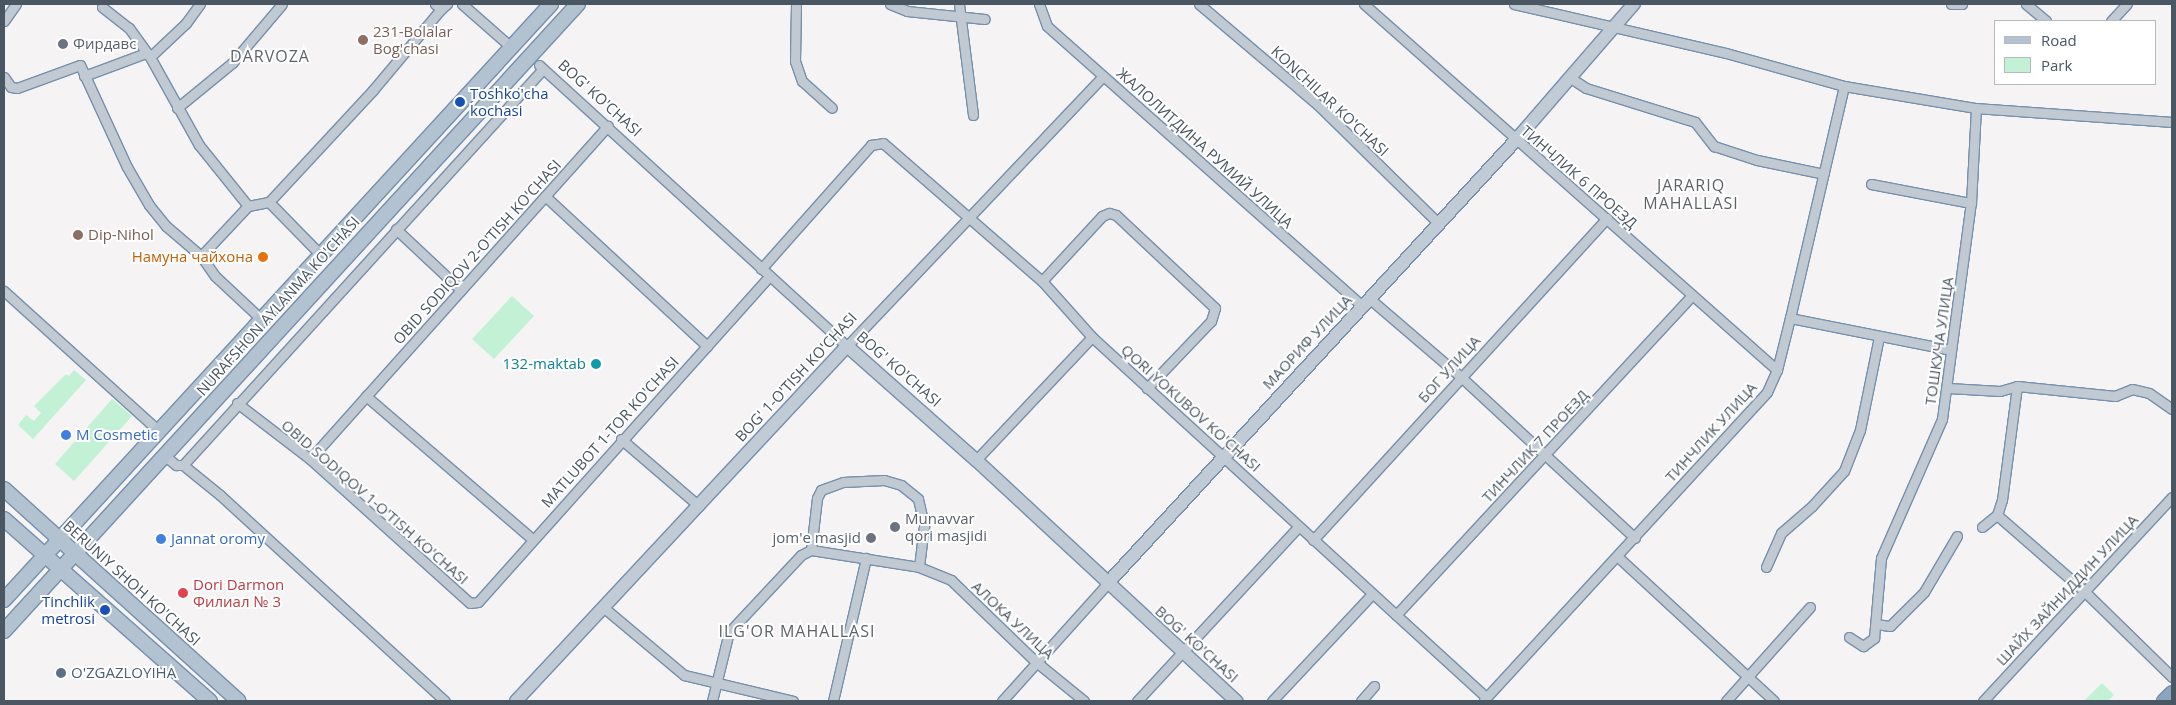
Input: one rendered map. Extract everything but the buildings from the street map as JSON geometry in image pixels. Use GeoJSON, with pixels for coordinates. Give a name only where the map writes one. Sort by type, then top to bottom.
{"type":"FeatureCollection","features":[{"type":"Feature","properties":{"kind":"highway"},"geometry":{"type":"LineString","coordinates":[[2164,701],[2172,693]]}},
{"type":"Feature","properties":{"kind":"main road","name":"NURAFSHON AYLANMA KO'CHASI"},"geometry":{"type":"LineString","coordinates":[[4,600],[337,234],[551,4]]}},
{"type":"Feature","properties":{"kind":"main road","name":"NURAFSHON AYLANMA KO'CHASI"},"geometry":{"type":"LineString","coordinates":[[4,631],[578,4]]}},
{"type":"Feature","properties":{"kind":"main road"},"geometry":{"type":"LineString","coordinates":[[337,234],[350,236],[352,249]]}},
{"type":"Feature","properties":{"kind":"main road"},"geometry":{"type":"LineString","coordinates":[[214,369],[217,382],[230,383]]}},
{"type":"Feature","properties":{"kind":"main road","name":"BERUNIY SHOH KO'CHASI"},"geometry":{"type":"LineString","coordinates":[[4,489],[239,701]]}},
{"type":"Feature","properties":{"kind":"main road"},"geometry":{"type":"LineString","coordinates":[[4,519],[210,701]]}},
{"type":"Feature","properties":{"kind":"street"},"geometry":{"type":"LineString","coordinates":[[5,16],[16,4]]}},
{"type":"Feature","properties":{"kind":"street"},"geometry":{"type":"LineString","coordinates":[[84,76],[148,55],[186,23],[200,4]]}},
{"type":"Feature","properties":{"kind":"street"},"geometry":{"type":"LineString","coordinates":[[177,108],[232,63],[280,7],[269,4]]}},
{"type":"Feature","properties":{"kind":"street"},"geometry":{"type":"LineString","coordinates":[[462,4],[511,47]]}},
{"type":"Feature","properties":{"kind":"street"},"geometry":{"type":"LineString","coordinates":[[796,4],[795,62],[802,81],[832,108]]}},
{"type":"Feature","properties":{"kind":"street"},"geometry":{"type":"LineString","coordinates":[[890,4],[907,11],[986,19]]}},
{"type":"Feature","properties":{"kind":"street"},"geometry":{"type":"LineString","coordinates":[[959,4],[972,114]]}},
{"type":"Feature","properties":{"kind":"street","name":"ЖАЛОЛИТДИНА РУМИЙ УЛИЦА"},"geometry":{"type":"LineString","coordinates":[[1039,4],[1047,26],[1367,303],[1461,377],[1635,538]]}},
{"type":"Feature","properties":{"kind":"street","name":"KONCHILAR KO'CHASI"},"geometry":{"type":"LineString","coordinates":[[1199,4],[1317,104],[1438,223]]}},
{"type":"Feature","properties":{"kind":"street","name":"ТИНЧЛИК 6 ПРОЕЗД"},"geometry":{"type":"LineString","coordinates":[[1364,4],[1777,370]]}},
{"type":"Feature","properties":{"kind":"street"},"geometry":{"type":"LineString","coordinates":[[1514,4],[1726,52],[1844,86],[1976,108],[2172,122]]}},
{"type":"Feature","properties":{"kind":"street","name":"МАОРИФ УЛИЦА"},"geometry":{"type":"LineString","coordinates":[[1002,701],[1035,661],[1516,140],[1634,4]]}},
{"type":"Feature","properties":{"kind":"street"},"geometry":{"type":"LineString","coordinates":[[1951,4],[1962,4]]}},
{"type":"Feature","properties":{"kind":"street"},"geometry":{"type":"LineString","coordinates":[[2026,4],[2045,20]]}},
{"type":"Feature","properties":{"kind":"street"},"geometry":{"type":"LineString","coordinates":[[2112,20],[2127,4]]}},
{"type":"Feature","properties":{"kind":"street"},"geometry":{"type":"LineString","coordinates":[[201,256],[248,206],[269,202],[373,90],[441,5]]}},
{"type":"Feature","properties":{"kind":"street"},"geometry":{"type":"LineString","coordinates":[[102,7],[129,28],[148,55],[199,144],[248,206]]}},
{"type":"Feature","properties":{"kind":"street"},"geometry":{"type":"LineString","coordinates":[[4,77],[11,87],[16,88],[78,64],[126,167],[149,205],[166,226],[201,256],[215,276],[260,318]]}},
{"type":"Feature","properties":{"kind":"street","name":"BOG' KO'CHASI"},"geometry":{"type":"LineString","coordinates":[[396,230],[541,67],[608,126],[761,269],[976,460],[1107,584],[1236,701]]}},
{"type":"Feature","properties":{"kind":"street","name":"BOG' 1-O'TISH KO'CHASI"},"geometry":{"type":"LineString","coordinates":[[516,701],[966,217],[1103,76]]}},
{"type":"Feature","properties":{"kind":"street"},"geometry":{"type":"LineString","coordinates":[[1570,77],[1586,88],[1695,122],[1714,146],[1756,160],[1824,174]]}},
{"type":"Feature","properties":{"kind":"street","name":"ТИНЧЛИК УЛИЦА"},"geometry":{"type":"LineString","coordinates":[[1484,699],[1618,557],[1767,392],[1777,370],[1844,86]]}},
{"type":"Feature","properties":{"kind":"street","name":"ТОШКУЧА УЛИЦА"},"geometry":{"type":"LineString","coordinates":[[1849,637],[1866,645],[1874,638],[1881,558],[1942,420],[1948,388],[1951,350],[1971,203],[1976,108]]}},
{"type":"Feature","properties":{"kind":"street","name":"OBID SODIQOV 2-O'TISH KO'CHASI"},"geometry":{"type":"LineString","coordinates":[[310,459],[608,126]]}},
{"type":"Feature","properties":{"kind":"street","name":"QORI YOKUBOV KO'CHASI"},"geometry":{"type":"LineString","coordinates":[[761,269],[877,142],[883,143],[1042,281],[1092,337],[1224,455],[1298,527],[1396,615],[1484,699]]}},
{"type":"Feature","properties":{"kind":"street"},"geometry":{"type":"LineString","coordinates":[[1871,184],[1971,203]]}},
{"type":"Feature","properties":{"kind":"street"},"geometry":{"type":"LineString","coordinates":[[545,196],[707,346]]}},
{"type":"Feature","properties":{"kind":"street"},"geometry":{"type":"LineString","coordinates":[[269,202],[319,254]]}},
{"type":"Feature","properties":{"kind":"street"},"geometry":{"type":"LineString","coordinates":[[1042,281],[1102,216],[1109,213],[1116,215],[1215,308],[1211,321],[1148,388]]}},
{"type":"Feature","properties":{"kind":"street","name":"БОГ УЛИЦА"},"geometry":{"type":"LineString","coordinates":[[1313,540],[1607,218]]}},
{"type":"Feature","properties":{"kind":"street"},"geometry":{"type":"LineString","coordinates":[[182,465],[396,230],[461,290]]}},
{"type":"Feature","properties":{"kind":"street","name":"MATLUBOT 1-TOR KO'CHASI"},"geometry":{"type":"LineString","coordinates":[[470,603],[478,602],[621,439],[769,276]]}},
{"type":"Feature","properties":{"kind":"street"},"geometry":{"type":"LineString","coordinates":[[4,292],[158,430]]}},
{"type":"Feature","properties":{"kind":"street","name":"ТИНЧЛИК 7 ПРОЕЗД"},"geometry":{"type":"LineString","coordinates":[[1396,615],[1692,295]]}},
{"type":"Feature","properties":{"kind":"street"},"geometry":{"type":"LineString","coordinates":[[1790,318],[1951,350]]}},
{"type":"Feature","properties":{"kind":"street"},"geometry":{"type":"LineString","coordinates":[[976,460],[1092,337]]}},
{"type":"Feature","properties":{"kind":"street"},"geometry":{"type":"LineString","coordinates":[[1766,567],[1781,533],[1812,506],[1844,470],[1860,430],[1879,337]]}},
{"type":"Feature","properties":{"kind":"street"},"geometry":{"type":"LineString","coordinates":[[1982,528],[1997,514],[2017,386]]}},
{"type":"Feature","properties":{"kind":"street"},"geometry":{"type":"LineString","coordinates":[[1948,388],[2000,392],[2017,386],[2115,396],[2132,388],[2149,393],[2172,409]]}},
{"type":"Feature","properties":{"kind":"street"},"geometry":{"type":"LineString","coordinates":[[366,396],[532,539]]}},
{"type":"Feature","properties":{"kind":"street","name":"OBID SODIQOV 1-O'TISH KO'CHASI"},"geometry":{"type":"LineString","coordinates":[[237,403],[310,459],[470,603]]}},
{"type":"Feature","properties":{"kind":"street"},"geometry":{"type":"LineString","coordinates":[[621,439],[699,506]]}},
{"type":"Feature","properties":{"kind":"street"},"geometry":{"type":"LineString","coordinates":[[164,455],[176,465],[182,465],[227,501],[445,701]]}},
{"type":"Feature","properties":{"kind":"street"},"geometry":{"type":"LineString","coordinates":[[712,701],[729,632],[801,555],[811,550],[817,498],[821,490],[843,482],[884,480],[901,485],[918,499],[924,526],[919,567]]}},
{"type":"Feature","properties":{"kind":"street","name":"ШАЙХ ЗАЙНИДДИН УЛИЦА"},"geometry":{"type":"LineString","coordinates":[[1983,701],[2172,497]]}},
{"type":"Feature","properties":{"kind":"street"},"geometry":{"type":"LineString","coordinates":[[1997,514],[2084,591],[2172,677]]}},
{"type":"Feature","properties":{"kind":"street"},"geometry":{"type":"LineString","coordinates":[[1138,701],[1298,527]]}},
{"type":"Feature","properties":{"kind":"street"},"geometry":{"type":"LineString","coordinates":[[1876,624],[1890,626],[1924,592],[1957,536]]}},
{"type":"Feature","properties":{"kind":"street","name":"АЛОКА УЛИЦА"},"geometry":{"type":"LineString","coordinates":[[811,550],[919,567],[951,580],[1035,661],[1084,701]]}},
{"type":"Feature","properties":{"kind":"street"},"geometry":{"type":"LineString","coordinates":[[1618,557],[1774,701]]}},
{"type":"Feature","properties":{"kind":"street"},"geometry":{"type":"LineString","coordinates":[[833,701],[866,558]]}},
{"type":"Feature","properties":{"kind":"street"},"geometry":{"type":"LineString","coordinates":[[1272,701],[1372,594]]}},
{"type":"Feature","properties":{"kind":"street"},"geometry":{"type":"LineString","coordinates":[[603,607],[679,673],[716,684],[793,701]]}},
{"type":"Feature","properties":{"kind":"street"},"geometry":{"type":"LineString","coordinates":[[1726,701],[1810,607]]}},
{"type":"Feature","properties":{"kind":"street"},"geometry":{"type":"LineString","coordinates":[[1361,701],[1374,686]]}},
{"type":"Feature","properties":{"kind":"green space"},"geometry":{"type":"Polygon","coordinates":[[[512,296],[534,316],[494,359],[472,339],[512,296]]]}},
{"type":"Feature","properties":{"kind":"green space"},"geometry":{"type":"Polygon","coordinates":[[[74,370],[86,380],[33,439],[18,425],[26,415],[34,421],[41,413],[34,406],[66,374],[69,376],[74,370]]]}},
{"type":"Feature","properties":{"kind":"green space"},"geometry":{"type":"Polygon","coordinates":[[[112,399],[132,416],[74,481],[55,464],[112,399]]]}},
{"type":"Feature","properties":{"kind":"green space"},"geometry":{"type":"Polygon","coordinates":[[[2102,683],[2114,695],[2108,701],[2084,701],[2102,683]]]}},
{"type":"Feature","properties":{"kind":"place","name":"231-Bolalar Bog'chasi"},"geometry":{"type":"Point","coordinates":[363,40]}},
{"type":"Feature","properties":{"kind":"place","name":"Фирдавс"},"geometry":{"type":"Point","coordinates":[63,44]}},
{"type":"Feature","properties":{"kind":"place","name":"Toshko'cha kochasi"},"geometry":{"type":"Point","coordinates":[460,102]}},
{"type":"Feature","properties":{"kind":"place","name":"Dip-Nihol"},"geometry":{"type":"Point","coordinates":[78,235]}},
{"type":"Feature","properties":{"kind":"place","name":"Намуна чайхона"},"geometry":{"type":"Point","coordinates":[263,257]}},
{"type":"Feature","properties":{"kind":"place","name":"132-maktab"},"geometry":{"type":"Point","coordinates":[596,364]}},
{"type":"Feature","properties":{"kind":"place","name":"M Cosmetic"},"geometry":{"type":"Point","coordinates":[66,435]}},
{"type":"Feature","properties":{"kind":"place","name":"Munavvar qori masjidi"},"geometry":{"type":"Point","coordinates":[895,527]}},
{"type":"Feature","properties":{"kind":"place","name":"jom'e masjid"},"geometry":{"type":"Point","coordinates":[871,538]}},
{"type":"Feature","properties":{"kind":"place","name":"Jannat oromy"},"geometry":{"type":"Point","coordinates":[161,539]}},
{"type":"Feature","properties":{"kind":"place","name":"Dori Darmon Филиал № 3"},"geometry":{"type":"Point","coordinates":[183,593]}},
{"type":"Feature","properties":{"kind":"place","name":"Tinchlik metrosi"},"geometry":{"type":"Point","coordinates":[105,610]}},
{"type":"Feature","properties":{"kind":"place","name":"O'ZGAZLOYIHA"},"geometry":{"type":"Point","coordinates":[61,673]}},
{"type":"Feature","properties":{"kind":"district","name":"DARVOZA"},"geometry":{"type":"Point","coordinates":[270,56]}},
{"type":"Feature","properties":{"kind":"district","name":"JARARIQ MAHALLASI"},"geometry":{"type":"Point","coordinates":[1691,194]}},
{"type":"Feature","properties":{"kind":"district","name":"ILG'OR MAHALLASI"},"geometry":{"type":"Point","coordinates":[797,631]}}]}
